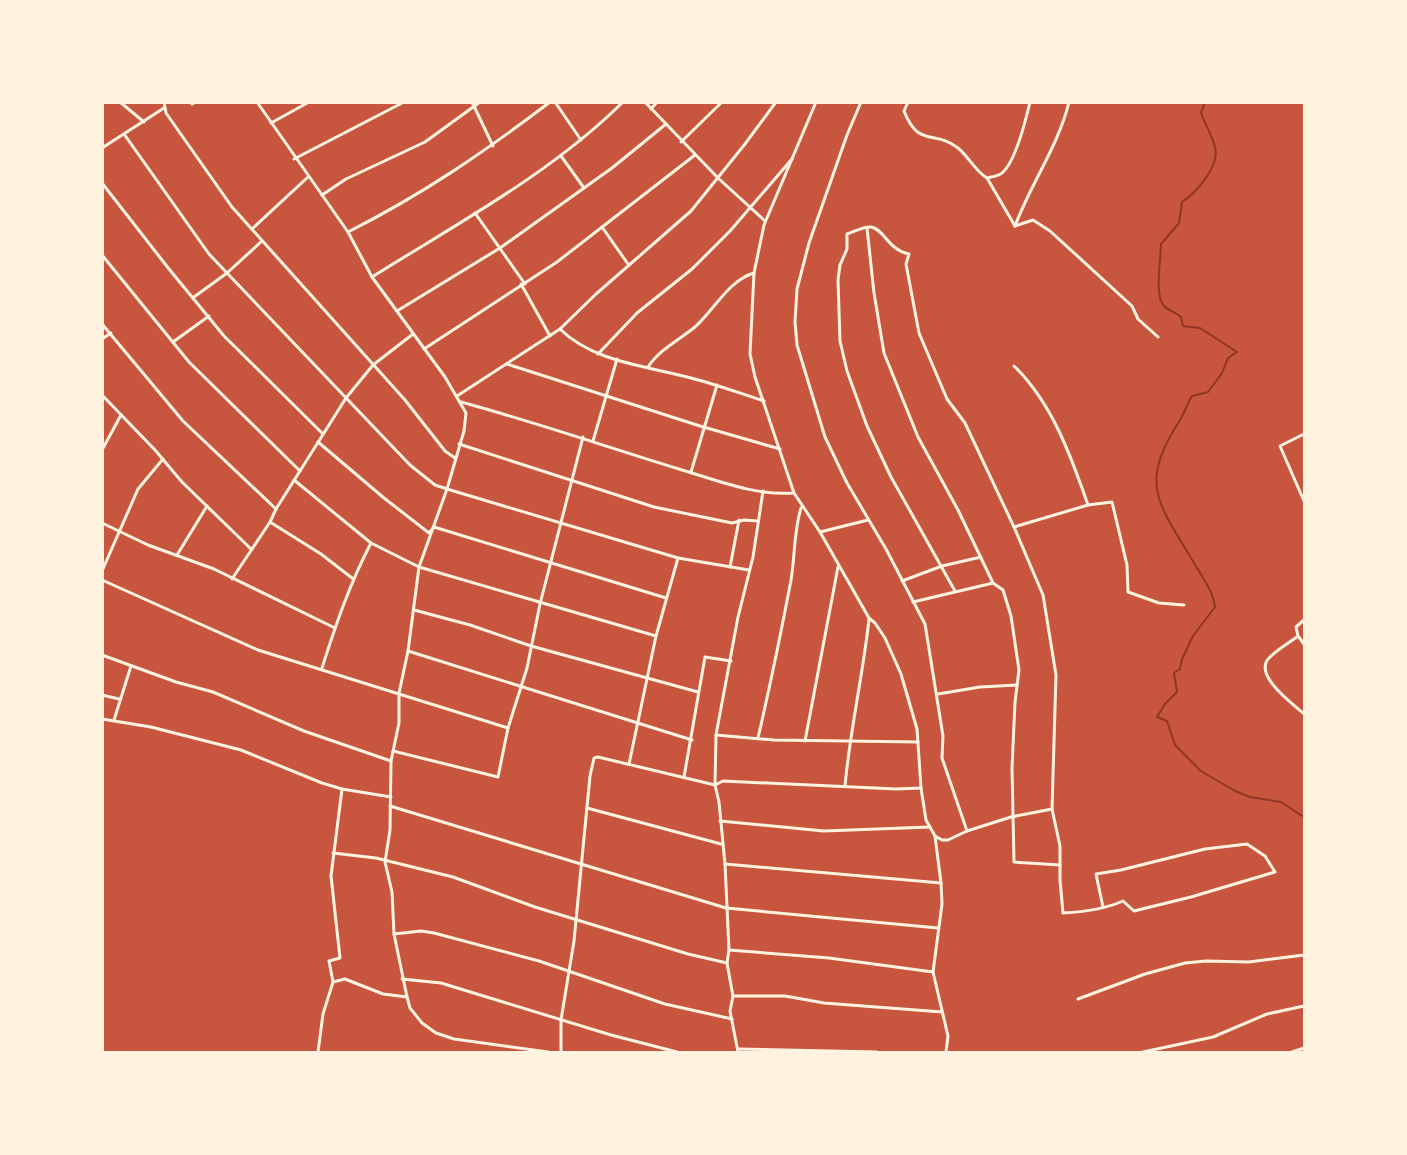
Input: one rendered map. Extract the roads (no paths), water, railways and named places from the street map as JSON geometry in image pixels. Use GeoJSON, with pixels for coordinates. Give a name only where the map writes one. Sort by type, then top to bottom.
{"type":"FeatureCollection","features":[{"type":"Feature","properties":{"kind":"street"},"geometry":{"type":"LineString","coordinates":[[120,102],[144,122]]}},
{"type":"Feature","properties":{"kind":"street"},"geometry":{"type":"LineString","coordinates":[[164,102],[164,108],[183,139],[232,207],[373,365],[445,451],[455,458]]}},
{"type":"Feature","properties":{"kind":"street"},"geometry":{"type":"LineString","coordinates":[[191,102],[192,104],[196,102]]}},
{"type":"Feature","properties":{"kind":"street"},"geometry":{"type":"LineString","coordinates":[[256,102],[348,232],[372,277],[457,396],[466,413],[447,489],[419,567],[408,651],[399,693],[399,723],[391,761],[390,830],[385,862],[392,892],[394,934],[402,979],[410,1008],[422,1023],[436,1033],[454,1039],[521,1050],[548,1052]]}},
{"type":"Feature","properties":{"kind":"street"},"geometry":{"type":"LineString","coordinates":[[271,123],[309,102]]}},
{"type":"Feature","properties":{"kind":"street"},"geometry":{"type":"LineString","coordinates":[[294,158],[404,102]]}},
{"type":"Feature","properties":{"kind":"street"},"geometry":{"type":"LineString","coordinates":[[472,102],[492,146]]}},
{"type":"Feature","properties":{"kind":"street"},"geometry":{"type":"LineString","coordinates":[[322,195],[346,179],[425,142],[480,102]]}},
{"type":"Feature","properties":{"kind":"street"},"geometry":{"type":"LineString","coordinates":[[348,232],[406,203],[492,146],[550,102]]}},
{"type":"Feature","properties":{"kind":"street"},"geometry":{"type":"LineString","coordinates":[[555,102],[582,140]]}},
{"type":"Feature","properties":{"kind":"street"},"geometry":{"type":"LineString","coordinates":[[372,277],[476,213],[561,156],[582,140],[622,102]]}},
{"type":"Feature","properties":{"kind":"street"},"geometry":{"type":"LineString","coordinates":[[645,102],[681,142],[765,221]]}},
{"type":"Feature","properties":{"kind":"street"},"geometry":{"type":"LineString","coordinates":[[651,109],[658,102]]}},
{"type":"Feature","properties":{"kind":"street"},"geometry":{"type":"LineString","coordinates":[[681,142],[722,102]]}},
{"type":"Feature","properties":{"kind":"street"},"geometry":{"type":"LineString","coordinates":[[457,396],[560,329],[628,264],[691,211],[776,102]]}},
{"type":"Feature","properties":{"kind":"street"},"geometry":{"type":"LineString","coordinates":[[816,102],[765,221],[754,273],[750,354],[794,492],[820,532],[869,618],[875,623],[885,638],[901,674],[917,728],[921,788],[926,820],[935,836],[941,883],[942,904],[933,972],[948,1036],[946,1052]]}},
{"type":"Feature","properties":{"kind":"street"},"geometry":{"type":"LineString","coordinates":[[861,102],[847,135],[809,243],[797,289],[795,322],[800,354],[825,437],[846,483],[925,624],[938,694],[943,736],[942,758],[967,831]]}},
{"type":"Feature","properties":{"kind":"street"},"geometry":{"type":"LineString","coordinates":[[908,102],[904,111],[914,130],[921,136],[945,141],[968,157],[980,174],[987,178],[1015,226]]}},
{"type":"Feature","properties":{"kind":"street"},"geometry":{"type":"LineString","coordinates":[[987,178],[1002,173],[1008,164],[1020,139],[1030,102]]}},
{"type":"Feature","properties":{"kind":"street"},"geometry":{"type":"LineString","coordinates":[[1015,226],[1042,166],[1056,143],[1069,102]]}},
{"type":"Feature","properties":{"kind":"street"},"geometry":{"type":"LineString","coordinates":[[102,148],[164,108]]}},
{"type":"Feature","properties":{"kind":"street"},"geometry":{"type":"LineString","coordinates":[[397,311],[500,248],[584,188],[666,124]]}},
{"type":"Feature","properties":{"kind":"street"},"geometry":{"type":"LineString","coordinates":[[124,134],[209,254],[410,465],[435,485],[678,558],[749,570]]}},
{"type":"Feature","properties":{"kind":"street"},"geometry":{"type":"LineString","coordinates":[[424,349],[523,284],[602,227],[695,155]]}},
{"type":"Feature","properties":{"kind":"street"},"geometry":{"type":"LineString","coordinates":[[561,156],[584,188]]}},
{"type":"Feature","properties":{"kind":"street"},"geometry":{"type":"LineString","coordinates":[[598,354],[637,313],[692,269],[750,208],[794,157]]}},
{"type":"Feature","properties":{"kind":"street"},"geometry":{"type":"LineString","coordinates":[[252,229],[308,177]]}},
{"type":"Feature","properties":{"kind":"street"},"geometry":{"type":"LineString","coordinates":[[102,183],[224,336],[322,434]]}},
{"type":"Feature","properties":{"kind":"street"},"geometry":{"type":"LineString","coordinates":[[476,213],[523,284],[550,336]]}},
{"type":"Feature","properties":{"kind":"street"},"geometry":{"type":"LineString","coordinates":[[1015,226],[1033,220],[1050,231],[1132,306],[1138,319],[1158,336]]}},
{"type":"Feature","properties":{"kind":"street"},"geometry":{"type":"LineString","coordinates":[[602,227],[628,264]]}},
{"type":"Feature","properties":{"kind":"street"},"geometry":{"type":"LineString","coordinates":[[867,228],[874,293],[884,353],[918,437],[981,557],[992,583],[1003,590],[1011,616],[1019,670],[1012,768],[1014,862],[1060,865]]}},
{"type":"Feature","properties":{"kind":"street"},"geometry":{"type":"LineString","coordinates":[[955,591],[891,477],[867,426],[847,371],[842,349],[838,280],[840,265],[846,249],[847,234],[867,228],[881,233],[894,249],[909,254],[906,264],[919,333],[947,400],[965,423],[1014,527],[1043,595],[1056,675],[1052,810],[1060,846],[1063,913],[1103,907],[1123,901],[1134,911],[1276,872],[1265,856],[1247,844],[1205,848],[1121,870],[1096,874],[1103,907]]}},
{"type":"Feature","properties":{"kind":"street"},"geometry":{"type":"LineString","coordinates":[[194,297],[227,273],[262,241]]}},
{"type":"Feature","properties":{"kind":"street"},"geometry":{"type":"LineString","coordinates":[[102,255],[189,362],[300,470]]}},
{"type":"Feature","properties":{"kind":"street"},"geometry":{"type":"LineString","coordinates":[[648,367],[654,357],[699,322],[732,286],[744,276],[754,273]]}},
{"type":"Feature","properties":{"kind":"street"},"geometry":{"type":"LineString","coordinates":[[173,342],[209,316]]}},
{"type":"Feature","properties":{"kind":"street"},"geometry":{"type":"LineString","coordinates":[[102,324],[183,421],[276,509]]}},
{"type":"Feature","properties":{"kind":"street"},"geometry":{"type":"LineString","coordinates":[[560,329],[572,341],[598,354],[717,385],[764,402]]}},
{"type":"Feature","properties":{"kind":"street"},"geometry":{"type":"LineString","coordinates":[[102,339],[111,333]]}},
{"type":"Feature","properties":{"kind":"street"},"geometry":{"type":"LineString","coordinates":[[232,579],[270,522],[276,509],[346,398],[373,365],[413,334]]}},
{"type":"Feature","properties":{"kind":"street"},"geometry":{"type":"LineString","coordinates":[[594,441],[617,359]]}},
{"type":"Feature","properties":{"kind":"street"},"geometry":{"type":"LineString","coordinates":[[506,364],[607,397],[780,449]]}},
{"type":"Feature","properties":{"kind":"street"},"geometry":{"type":"LineString","coordinates":[[1014,366],[1028,380],[1050,413],[1071,456],[1088,505]]}},
{"type":"Feature","properties":{"kind":"street"},"geometry":{"type":"LineString","coordinates":[[691,472],[717,385]]}},
{"type":"Feature","properties":{"kind":"street"},"geometry":{"type":"LineString","coordinates":[[103,396],[162,460],[251,549]]}},
{"type":"Feature","properties":{"kind":"street"},"geometry":{"type":"LineString","coordinates":[[461,402],[583,437],[691,472],[763,491],[780,494],[794,492]]}},
{"type":"Feature","properties":{"kind":"street"},"geometry":{"type":"LineString","coordinates":[[102,450],[121,414]]}},
{"type":"Feature","properties":{"kind":"street"},"geometry":{"type":"LineString","coordinates":[[1304,434],[1280,446],[1304,501]]}},
{"type":"Feature","properties":{"kind":"street"},"geometry":{"type":"LineString","coordinates":[[393,751],[498,777],[508,728],[521,686],[583,437]]}},
{"type":"Feature","properties":{"kind":"street"},"geometry":{"type":"LineString","coordinates":[[318,442],[424,530],[429,533],[434,527]]}},
{"type":"Feature","properties":{"kind":"street"},"geometry":{"type":"LineString","coordinates":[[459,444],[571,482],[654,507],[732,523],[739,520],[758,521]]}},
{"type":"Feature","properties":{"kind":"street"},"geometry":{"type":"LineString","coordinates":[[102,571],[138,489],[162,460]]}},
{"type":"Feature","properties":{"kind":"street"},"geometry":{"type":"LineString","coordinates":[[294,480],[371,542],[419,567],[540,604],[656,636]]}},
{"type":"Feature","properties":{"kind":"street"},"geometry":{"type":"LineString","coordinates":[[763,491],[753,556],[718,717],[716,735],[715,785],[724,864],[729,950],[727,963],[733,996],[730,1005],[738,1051],[877,1052]]}},
{"type":"Feature","properties":{"kind":"street"},"geometry":{"type":"LineString","coordinates":[[1014,527],[1088,505],[1112,502],[1127,566],[1128,592],[1159,603],[1184,605]]}},
{"type":"Feature","properties":{"kind":"street"},"geometry":{"type":"LineString","coordinates":[[177,555],[207,506]]}},
{"type":"Feature","properties":{"kind":"street"},"geometry":{"type":"LineString","coordinates":[[758,738],[796,553],[797,520],[802,507]]}},
{"type":"Feature","properties":{"kind":"street"},"geometry":{"type":"LineString","coordinates":[[730,567],[739,520]]}},
{"type":"Feature","properties":{"kind":"street"},"geometry":{"type":"LineString","coordinates":[[820,532],[868,520]]}},
{"type":"Feature","properties":{"kind":"street"},"geometry":{"type":"LineString","coordinates":[[270,522],[321,554],[352,578]]}},
{"type":"Feature","properties":{"kind":"street"},"geometry":{"type":"LineString","coordinates":[[102,523],[232,579],[335,628]]}},
{"type":"Feature","properties":{"kind":"street"},"geometry":{"type":"LineString","coordinates":[[434,527],[552,564],[620,582],[666,598]]}},
{"type":"Feature","properties":{"kind":"street"},"geometry":{"type":"LineString","coordinates":[[322,668],[352,578],[371,542]]}},
{"type":"Feature","properties":{"kind":"street"},"geometry":{"type":"LineString","coordinates":[[902,581],[942,566],[981,557]]}},
{"type":"Feature","properties":{"kind":"street"},"geometry":{"type":"LineString","coordinates":[[629,764],[636,722],[648,679],[656,636],[678,558]]}},
{"type":"Feature","properties":{"kind":"street"},"geometry":{"type":"LineString","coordinates":[[805,741],[838,566]]}},
{"type":"Feature","properties":{"kind":"street"},"geometry":{"type":"LineString","coordinates":[[102,580],[258,650],[322,668],[508,728]]}},
{"type":"Feature","properties":{"kind":"street"},"geometry":{"type":"LineString","coordinates":[[913,602],[992,583]]}},
{"type":"Feature","properties":{"kind":"street"},"geometry":{"type":"LineString","coordinates":[[414,610],[470,625],[531,646],[698,692]]}},
{"type":"Feature","properties":{"kind":"street"},"geometry":{"type":"LineString","coordinates":[[845,786],[849,741],[866,647],[869,618]]}},
{"type":"Feature","properties":{"kind":"street"},"geometry":{"type":"LineString","coordinates":[[1304,620],[1296,627],[1298,636],[1304,644]]}},
{"type":"Feature","properties":{"kind":"street"},"geometry":{"type":"LineString","coordinates":[[1298,636],[1269,658],[1265,665],[1266,676],[1278,691],[1304,714]]}},
{"type":"Feature","properties":{"kind":"street"},"geometry":{"type":"LineString","coordinates":[[408,651],[692,740]]}},
{"type":"Feature","properties":{"kind":"street"},"geometry":{"type":"LineString","coordinates":[[102,655],[176,682],[213,692],[304,731],[391,761]]}},
{"type":"Feature","properties":{"kind":"street"},"geometry":{"type":"LineString","coordinates":[[684,777],[692,740],[705,657],[731,661]]}},
{"type":"Feature","properties":{"kind":"street"},"geometry":{"type":"LineString","coordinates":[[114,720],[119,699],[131,666]]}},
{"type":"Feature","properties":{"kind":"street"},"geometry":{"type":"LineString","coordinates":[[938,694],[980,687],[1017,685]]}},
{"type":"Feature","properties":{"kind":"street"},"geometry":{"type":"LineString","coordinates":[[102,695],[119,699]]}},
{"type":"Feature","properties":{"kind":"street"},"geometry":{"type":"LineString","coordinates":[[102,719],[114,720],[241,750],[342,789],[391,797]]}},
{"type":"Feature","properties":{"kind":"street"},"geometry":{"type":"LineString","coordinates":[[716,735],[805,741],[918,742]]}},
{"type":"Feature","properties":{"kind":"street"},"geometry":{"type":"LineString","coordinates":[[560,1052],[561,1020],[576,918],[594,758],[598,757],[715,785],[723,781],[896,789],[921,788]]}},
{"type":"Feature","properties":{"kind":"street"},"geometry":{"type":"LineString","coordinates":[[318,1052],[323,1014],[332,982],[329,960],[340,958],[330,876],[342,789]]}},
{"type":"Feature","properties":{"kind":"street"},"geometry":{"type":"LineString","coordinates":[[390,806],[726,908],[938,928]]}},
{"type":"Feature","properties":{"kind":"street"},"geometry":{"type":"LineString","coordinates":[[587,808],[721,844]]}},
{"type":"Feature","properties":{"kind":"street"},"geometry":{"type":"LineString","coordinates":[[935,836],[942,840],[948,840],[967,831],[1014,816],[1052,810]]}},
{"type":"Feature","properties":{"kind":"street"},"geometry":{"type":"LineString","coordinates":[[720,821],[824,831],[930,827]]}},
{"type":"Feature","properties":{"kind":"street"},"geometry":{"type":"LineString","coordinates":[[333,854],[376,858],[385,862],[452,877],[534,906],[688,954],[727,963]]}},
{"type":"Feature","properties":{"kind":"street"},"geometry":{"type":"LineString","coordinates":[[724,864],[941,883]]}},
{"type":"Feature","properties":{"kind":"street"},"geometry":{"type":"LineString","coordinates":[[394,934],[421,931],[434,933],[532,959],[665,1004],[732,1019]]}},
{"type":"Feature","properties":{"kind":"street"},"geometry":{"type":"LineString","coordinates":[[729,950],[829,958],[933,972]]}},
{"type":"Feature","properties":{"kind":"street"},"geometry":{"type":"LineString","coordinates":[[1078,1000],[1145,974],[1185,963],[1206,961],[1249,962],[1304,955]]}},
{"type":"Feature","properties":{"kind":"street"},"geometry":{"type":"LineString","coordinates":[[332,982],[345,979],[383,994],[407,997]]}},
{"type":"Feature","properties":{"kind":"street"},"geometry":{"type":"LineString","coordinates":[[402,979],[441,983],[561,1020],[677,1052]]}},
{"type":"Feature","properties":{"kind":"street"},"geometry":{"type":"LineString","coordinates":[[733,996],[785,996],[824,1003],[942,1012]]}},
{"type":"Feature","properties":{"kind":"street"},"geometry":{"type":"LineString","coordinates":[[1143,1052],[1212,1037],[1267,1014],[1304,1006]]}},
{"type":"Feature","properties":{"kind":"street"},"geometry":{"type":"LineString","coordinates":[[1292,1052],[1304,1048]]}},
{"type":"Feature","properties":{"kind":"waterway"},"geometry":{"type":"LineString","coordinates":[[1205,102],[1201,113],[1212,138],[1216,154],[1211,170],[1206,178],[1182,202],[1179,223],[1161,244],[1159,294],[1164,306],[1181,317],[1183,326],[1200,328],[1237,352],[1228,358],[1222,373],[1208,392],[1192,396],[1159,461],[1156,478],[1163,508],[1207,584],[1215,607],[1193,636],[1182,659],[1180,669],[1174,673],[1177,692],[1165,704],[1157,717],[1167,721],[1175,745],[1201,771],[1235,791],[1250,797],[1281,802],[1304,817]]}}]}
